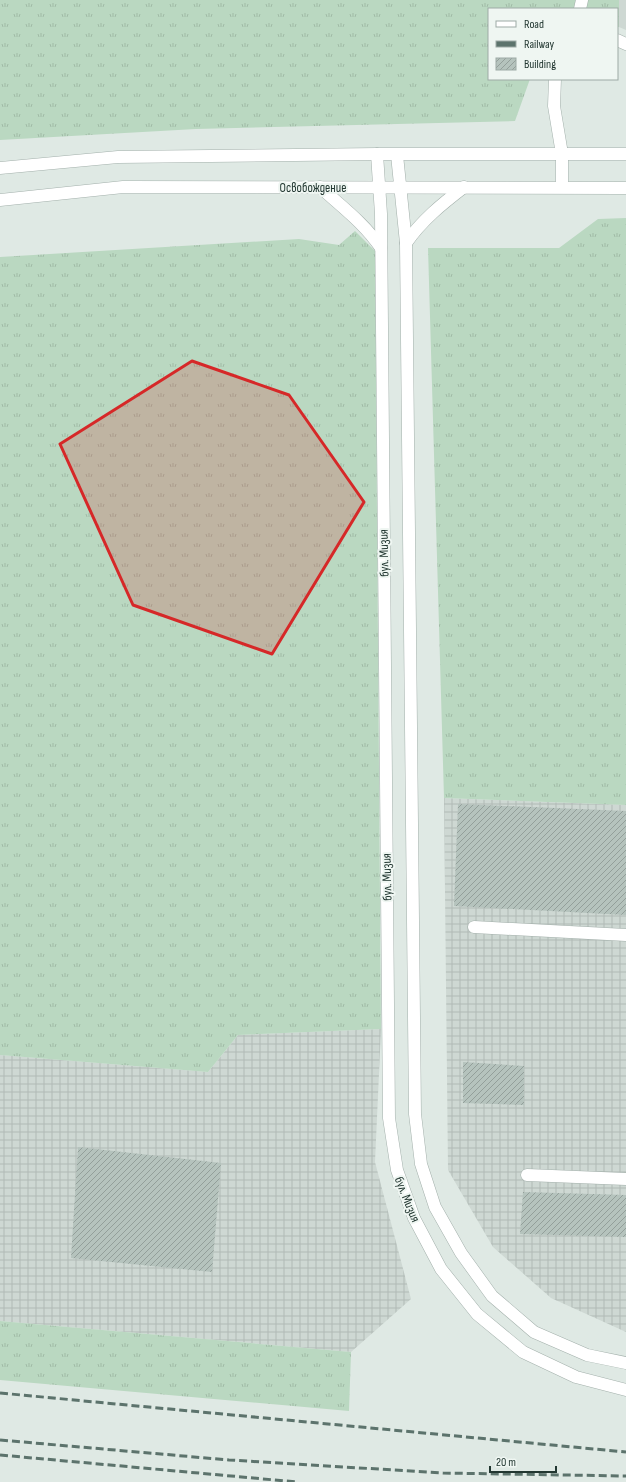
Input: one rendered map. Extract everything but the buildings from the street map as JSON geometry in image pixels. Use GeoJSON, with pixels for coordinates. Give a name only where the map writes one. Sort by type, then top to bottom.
{"type":"FeatureCollection","features":[{"type":"Feature","properties":{"kind":"street"},"geometry":{"type":"LineString","coordinates":[[555,80],[554,106],[562,154],[562,187]]}},
{"type":"Feature","properties":{"kind":"street"},"geometry":{"type":"LineString","coordinates":[[0,168],[118,157],[377,154],[626,154]]}},
{"type":"Feature","properties":{"kind":"street","name":"бул. Мизия"},"geometry":{"type":"LineString","coordinates":[[377,154],[380,186],[381,248],[389,1118],[397,1170],[414,1218],[441,1269],[477,1314],[523,1352],[576,1377],[626,1390]]}},
{"type":"Feature","properties":{"kind":"street"},"geometry":{"type":"LineString","coordinates":[[397,154],[406,242],[415,1114],[421,1164],[436,1207],[461,1253],[492,1296],[534,1332],[587,1355],[626,1363]]}},
{"type":"Feature","properties":{"kind":"street","name":"Освобождение"},"geometry":{"type":"LineString","coordinates":[[0,200],[123,186],[626,188]]}},
{"type":"Feature","properties":{"kind":"street"},"geometry":{"type":"LineString","coordinates":[[320,187],[359,220],[370,232],[381,248]]}},
{"type":"Feature","properties":{"kind":"street"},"geometry":{"type":"LineString","coordinates":[[406,242],[431,212],[464,187]]}},
{"type":"Feature","properties":{"kind":"street"},"geometry":{"type":"LineString","coordinates":[[474,927],[626,935]]}},
{"type":"Feature","properties":{"kind":"street"},"geometry":{"type":"LineString","coordinates":[[527,1175],[626,1179]]}},
{"type":"Feature","properties":{"kind":"highlighted area"},"geometry":{"type":"Polygon","coordinates":[[[192,361],[289,395],[364,502],[272,654],[133,605],[60,444],[192,361]]]}},
{"type":"Feature","properties":{"kind":"shaded area"},"geometry":{"type":"Polygon","coordinates":[[[619,0],[626,0],[626,30],[619,27],[619,0]]]}},
{"type":"Feature","properties":{"kind":"shaded area"},"geometry":{"type":"Polygon","coordinates":[[[444,798],[626,805],[626,1332],[551,1298],[493,1247],[448,1170],[444,798]]]}},
{"type":"Feature","properties":{"kind":"shaded area"},"geometry":{"type":"Polygon","coordinates":[[[381,1029],[375,1162],[411,1299],[351,1352],[0,1321],[0,1055],[208,1072],[238,1035],[381,1029]]]}},
{"type":"Feature","properties":{"kind":"green space"},"geometry":{"type":"Polygon","coordinates":[[[0,0],[619,0],[619,27],[618,8],[488,8],[488,80],[530,80],[515,121],[196,129],[0,140],[0,0]]]}},
{"type":"Feature","properties":{"kind":"green space"},"geometry":{"type":"Polygon","coordinates":[[[626,218],[626,805],[444,798],[428,248],[559,248],[598,219],[626,218]]]}},
{"type":"Feature","properties":{"kind":"green space"},"geometry":{"type":"Polygon","coordinates":[[[355,231],[375,251],[381,1029],[238,1035],[208,1072],[0,1055],[0,257],[299,239],[339,245],[355,231]]]}},
{"type":"Feature","properties":{"kind":"green space"},"geometry":{"type":"Polygon","coordinates":[[[0,1321],[351,1352],[349,1411],[0,1380],[0,1321]]]}},
{"type":"Feature","properties":{"kind":"railway"},"geometry":{"type":"LineString","coordinates":[[0,1393],[626,1452]]}},
{"type":"Feature","properties":{"kind":"railway"},"geometry":{"type":"LineString","coordinates":[[0,1440],[229,1460],[443,1473],[626,1476]]}},
{"type":"Feature","properties":{"kind":"railway"},"geometry":{"type":"LineString","coordinates":[[0,1455],[297,1482]]}}]}
